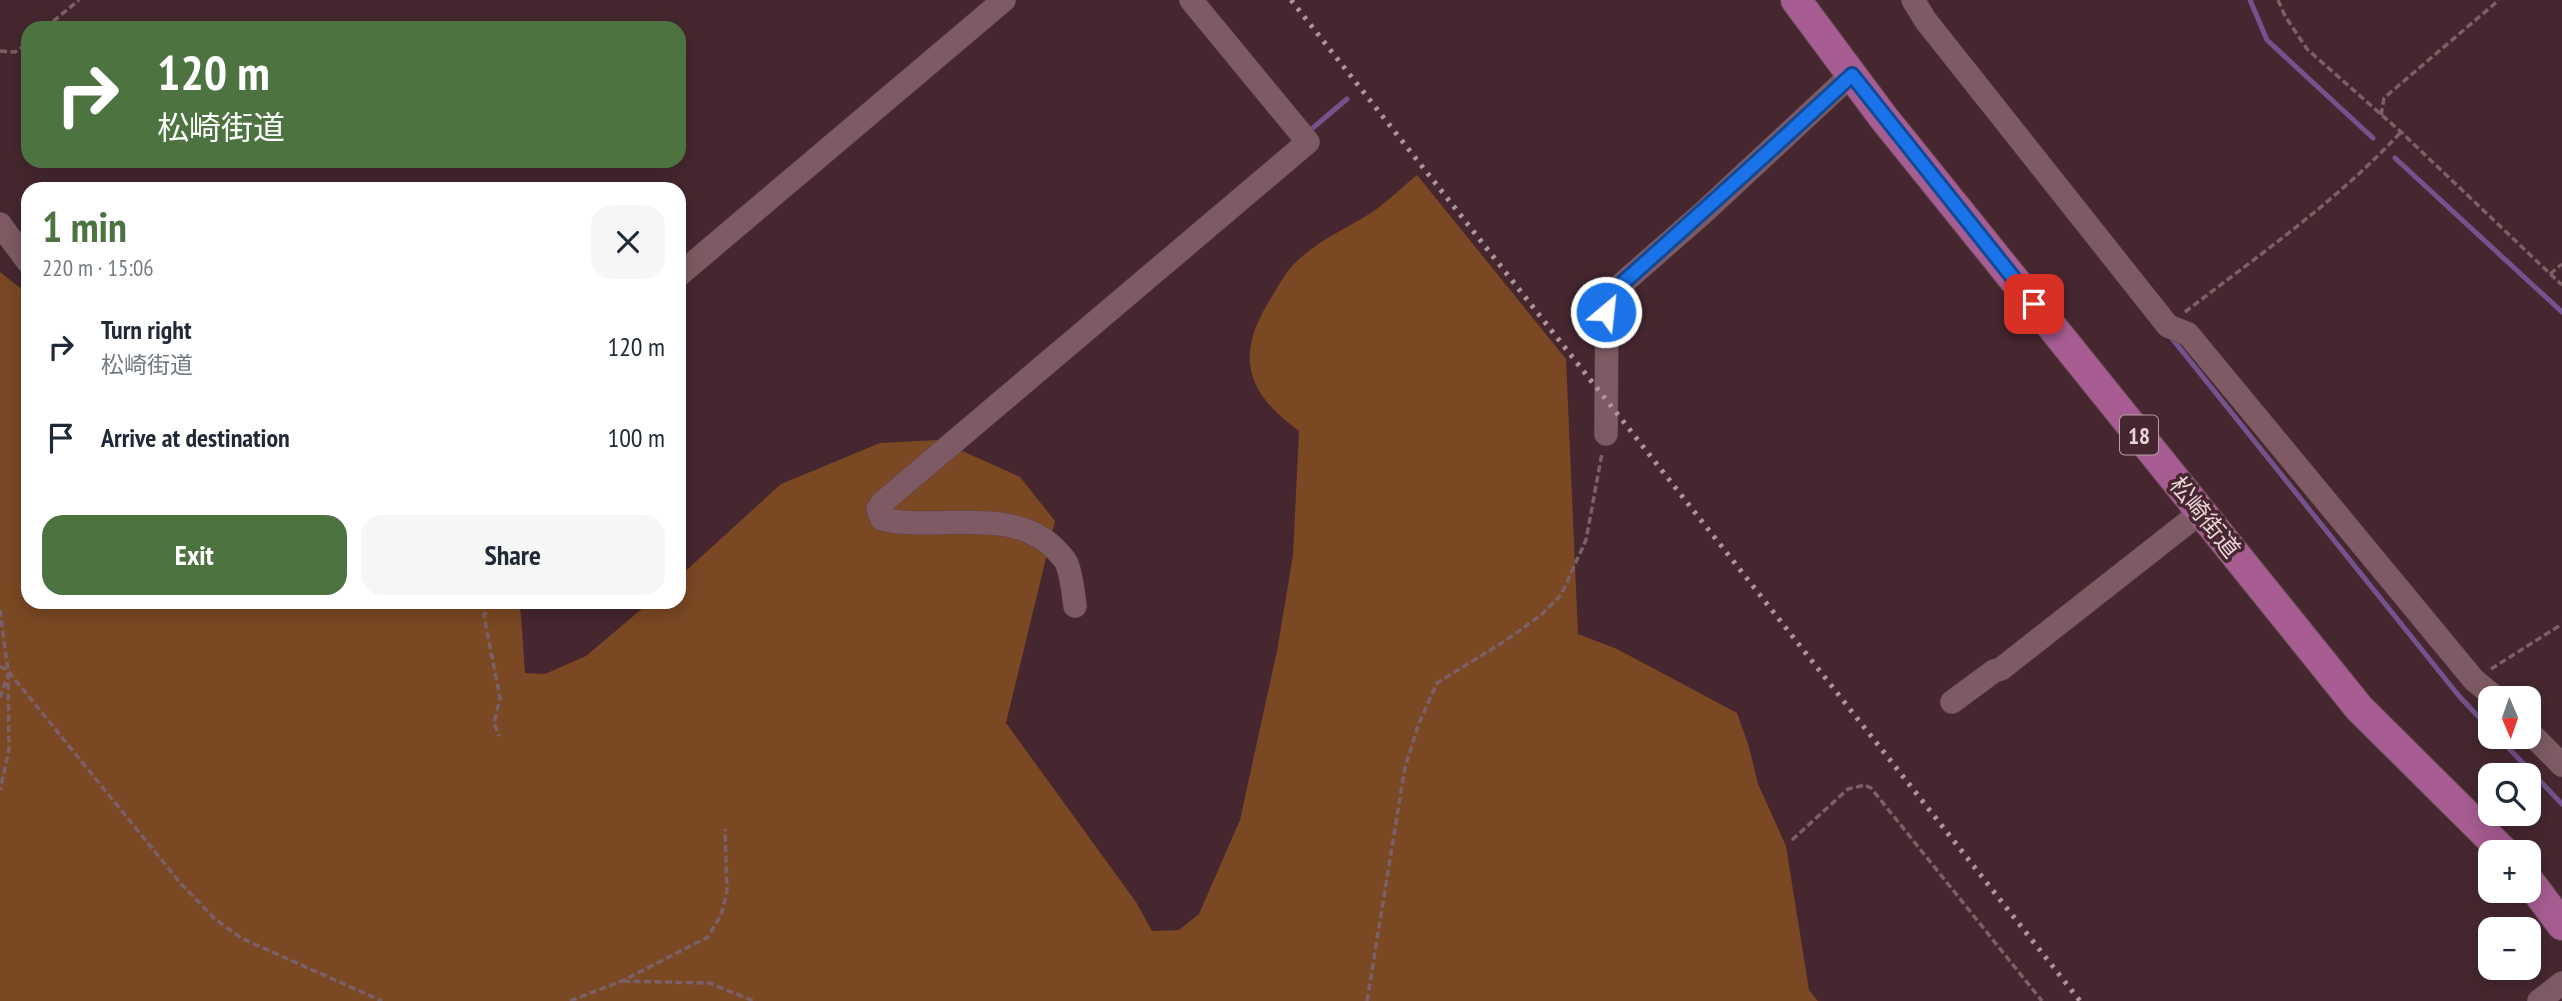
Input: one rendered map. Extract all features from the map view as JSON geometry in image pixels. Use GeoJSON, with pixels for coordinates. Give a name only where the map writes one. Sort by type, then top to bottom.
{"type":"FeatureCollection","features":[{"type":"Feature","properties":{"kind":"main road","name":"松崎街道"},"geometry":{"type":"LineString","coordinates":[[1796,0],[1852,75],[2359,708],[2492,840]]}},
{"type":"Feature","properties":{"kind":"main road"},"geometry":{"type":"LineString","coordinates":[[2541,897],[2562,925]]}},
{"type":"Feature","properties":{"kind":"street"},"geometry":{"type":"LineString","coordinates":[[686,269],[1004,0]]}},
{"type":"Feature","properties":{"kind":"street"},"geometry":{"type":"LineString","coordinates":[[1075,606],[1066,561],[1051,545],[1037,536],[1006,525],[968,521],[897,523],[882,519],[878,509],[1308,142],[1216,27],[1191,0]]}},
{"type":"Feature","properties":{"kind":"street"},"geometry":{"type":"LineString","coordinates":[[1913,0],[1926,21],[2168,326],[2188,334],[2481,686]]}},
{"type":"Feature","properties":{"kind":"street"},"geometry":{"type":"LineString","coordinates":[[1606,434],[1607,297],[1704,212],[1852,75]]}},
{"type":"Feature","properties":{"kind":"street"},"geometry":{"type":"LineString","coordinates":[[0,224],[21,252]]}},
{"type":"Feature","properties":{"kind":"street"},"geometry":{"type":"LineString","coordinates":[[1952,702],[1994,671],[2001,669],[2202,512]]}},
{"type":"Feature","properties":{"kind":"street"},"geometry":{"type":"LineString","coordinates":[[2541,744],[2562,765]]}},
{"type":"Feature","properties":{"kind":"street"},"geometry":{"type":"LineString","coordinates":[[2539,1001],[2562,983]]}},
{"type":"Feature","properties":{"kind":"path"},"geometry":{"type":"LineString","coordinates":[[54,21],[79,0]]}},
{"type":"Feature","properties":{"kind":"path"},"geometry":{"type":"LineString","coordinates":[[2278,0],[2306,49],[2401,132],[2562,285]]}},
{"type":"Feature","properties":{"kind":"path"},"geometry":{"type":"LineString","coordinates":[[2381,115],[2384,98],[2499,0]]}},
{"type":"Feature","properties":{"kind":"path"},"geometry":{"type":"LineString","coordinates":[[0,51],[15,52],[21,48]]}},
{"type":"Feature","properties":{"kind":"path"},"geometry":{"type":"LineString","coordinates":[[2168,326],[2323,205],[2379,156],[2401,132]]}},
{"type":"Feature","properties":{"kind":"path"},"geometry":{"type":"LineString","coordinates":[[2550,274],[2562,264]]}},
{"type":"Feature","properties":{"kind":"path"},"geometry":{"type":"LineString","coordinates":[[1367,1001],[1405,767],[1419,723],[1437,683],[1505,641],[1541,615],[1561,595],[1586,540],[1606,434]]}},
{"type":"Feature","properties":{"kind":"path"},"geometry":{"type":"LineString","coordinates":[[487,609],[484,616],[500,698],[494,723],[499,736]]}},
{"type":"Feature","properties":{"kind":"path"},"geometry":{"type":"LineString","coordinates":[[0,610],[8,671],[9,749],[0,790]]}},
{"type":"Feature","properties":{"kind":"path"},"geometry":{"type":"LineString","coordinates":[[2474,680],[2562,624]]}},
{"type":"Feature","properties":{"kind":"path"},"geometry":{"type":"LineString","coordinates":[[0,666],[8,671],[182,885],[215,919],[241,937],[382,1001]]}},
{"type":"Feature","properties":{"kind":"path"},"geometry":{"type":"LineString","coordinates":[[0,698],[8,671]]}},
{"type":"Feature","properties":{"kind":"path"},"geometry":{"type":"LineString","coordinates":[[1792,840],[1848,789],[1865,785],[1871,788],[2042,1001]]}},
{"type":"Feature","properties":{"kind":"path"},"geometry":{"type":"LineString","coordinates":[[570,1001],[622,981],[708,937],[721,915],[727,892],[725,829]]}},
{"type":"Feature","properties":{"kind":"path"},"geometry":{"type":"LineString","coordinates":[[622,981],[709,983],[754,1001]]}},
{"type":"Feature","properties":{"kind":"shaded area"},"geometry":{"type":"Polygon","coordinates":[[[1417,175],[1566,359],[1578,634],[1617,649],[1737,713],[1758,784],[1786,846],[1809,990],[1818,1001],[0,1001],[0,272],[21,288],[21,609],[520,609],[525,673],[545,674],[586,656],[642,609],[686,609],[686,571],[781,484],[880,443],[938,440],[1020,477],[1055,521],[1006,723],[1136,902],[1152,931],[1179,930],[1199,914],[1240,820],[1277,651],[1293,555],[1299,431],[1267,402],[1257,387],[1251,371],[1253,337],[1271,298],[1295,263],[1322,242],[1383,204],[1417,175]]]}},
{"type":"Feature","properties":{"kind":"waterway"},"geometry":{"type":"LineString","coordinates":[[2250,0],[2267,40],[2373,138]]}},
{"type":"Feature","properties":{"kind":"waterway"},"geometry":{"type":"LineString","coordinates":[[1308,132],[1347,99]]}},
{"type":"Feature","properties":{"kind":"waterway"},"geometry":{"type":"LineString","coordinates":[[2395,158],[2562,312]]}},
{"type":"Feature","properties":{"kind":"waterway"},"geometry":{"type":"LineString","coordinates":[[2170,336],[2478,716]]}},
{"type":"Feature","properties":{"kind":"waterway"},"geometry":{"type":"LineString","coordinates":[[2509,749],[2562,804]]}},
{"type":"Feature","properties":{"kind":"railway"},"geometry":{"type":"LineString","coordinates":[[1291,0],[2080,1001]]}},
{"type":"Feature","properties":{"kind":"route"},"geometry":{"type":"LineString","coordinates":[[1606,312],[1607,297],[1627,277],[1704,212],[1852,75],[2034,304]]}}]}
